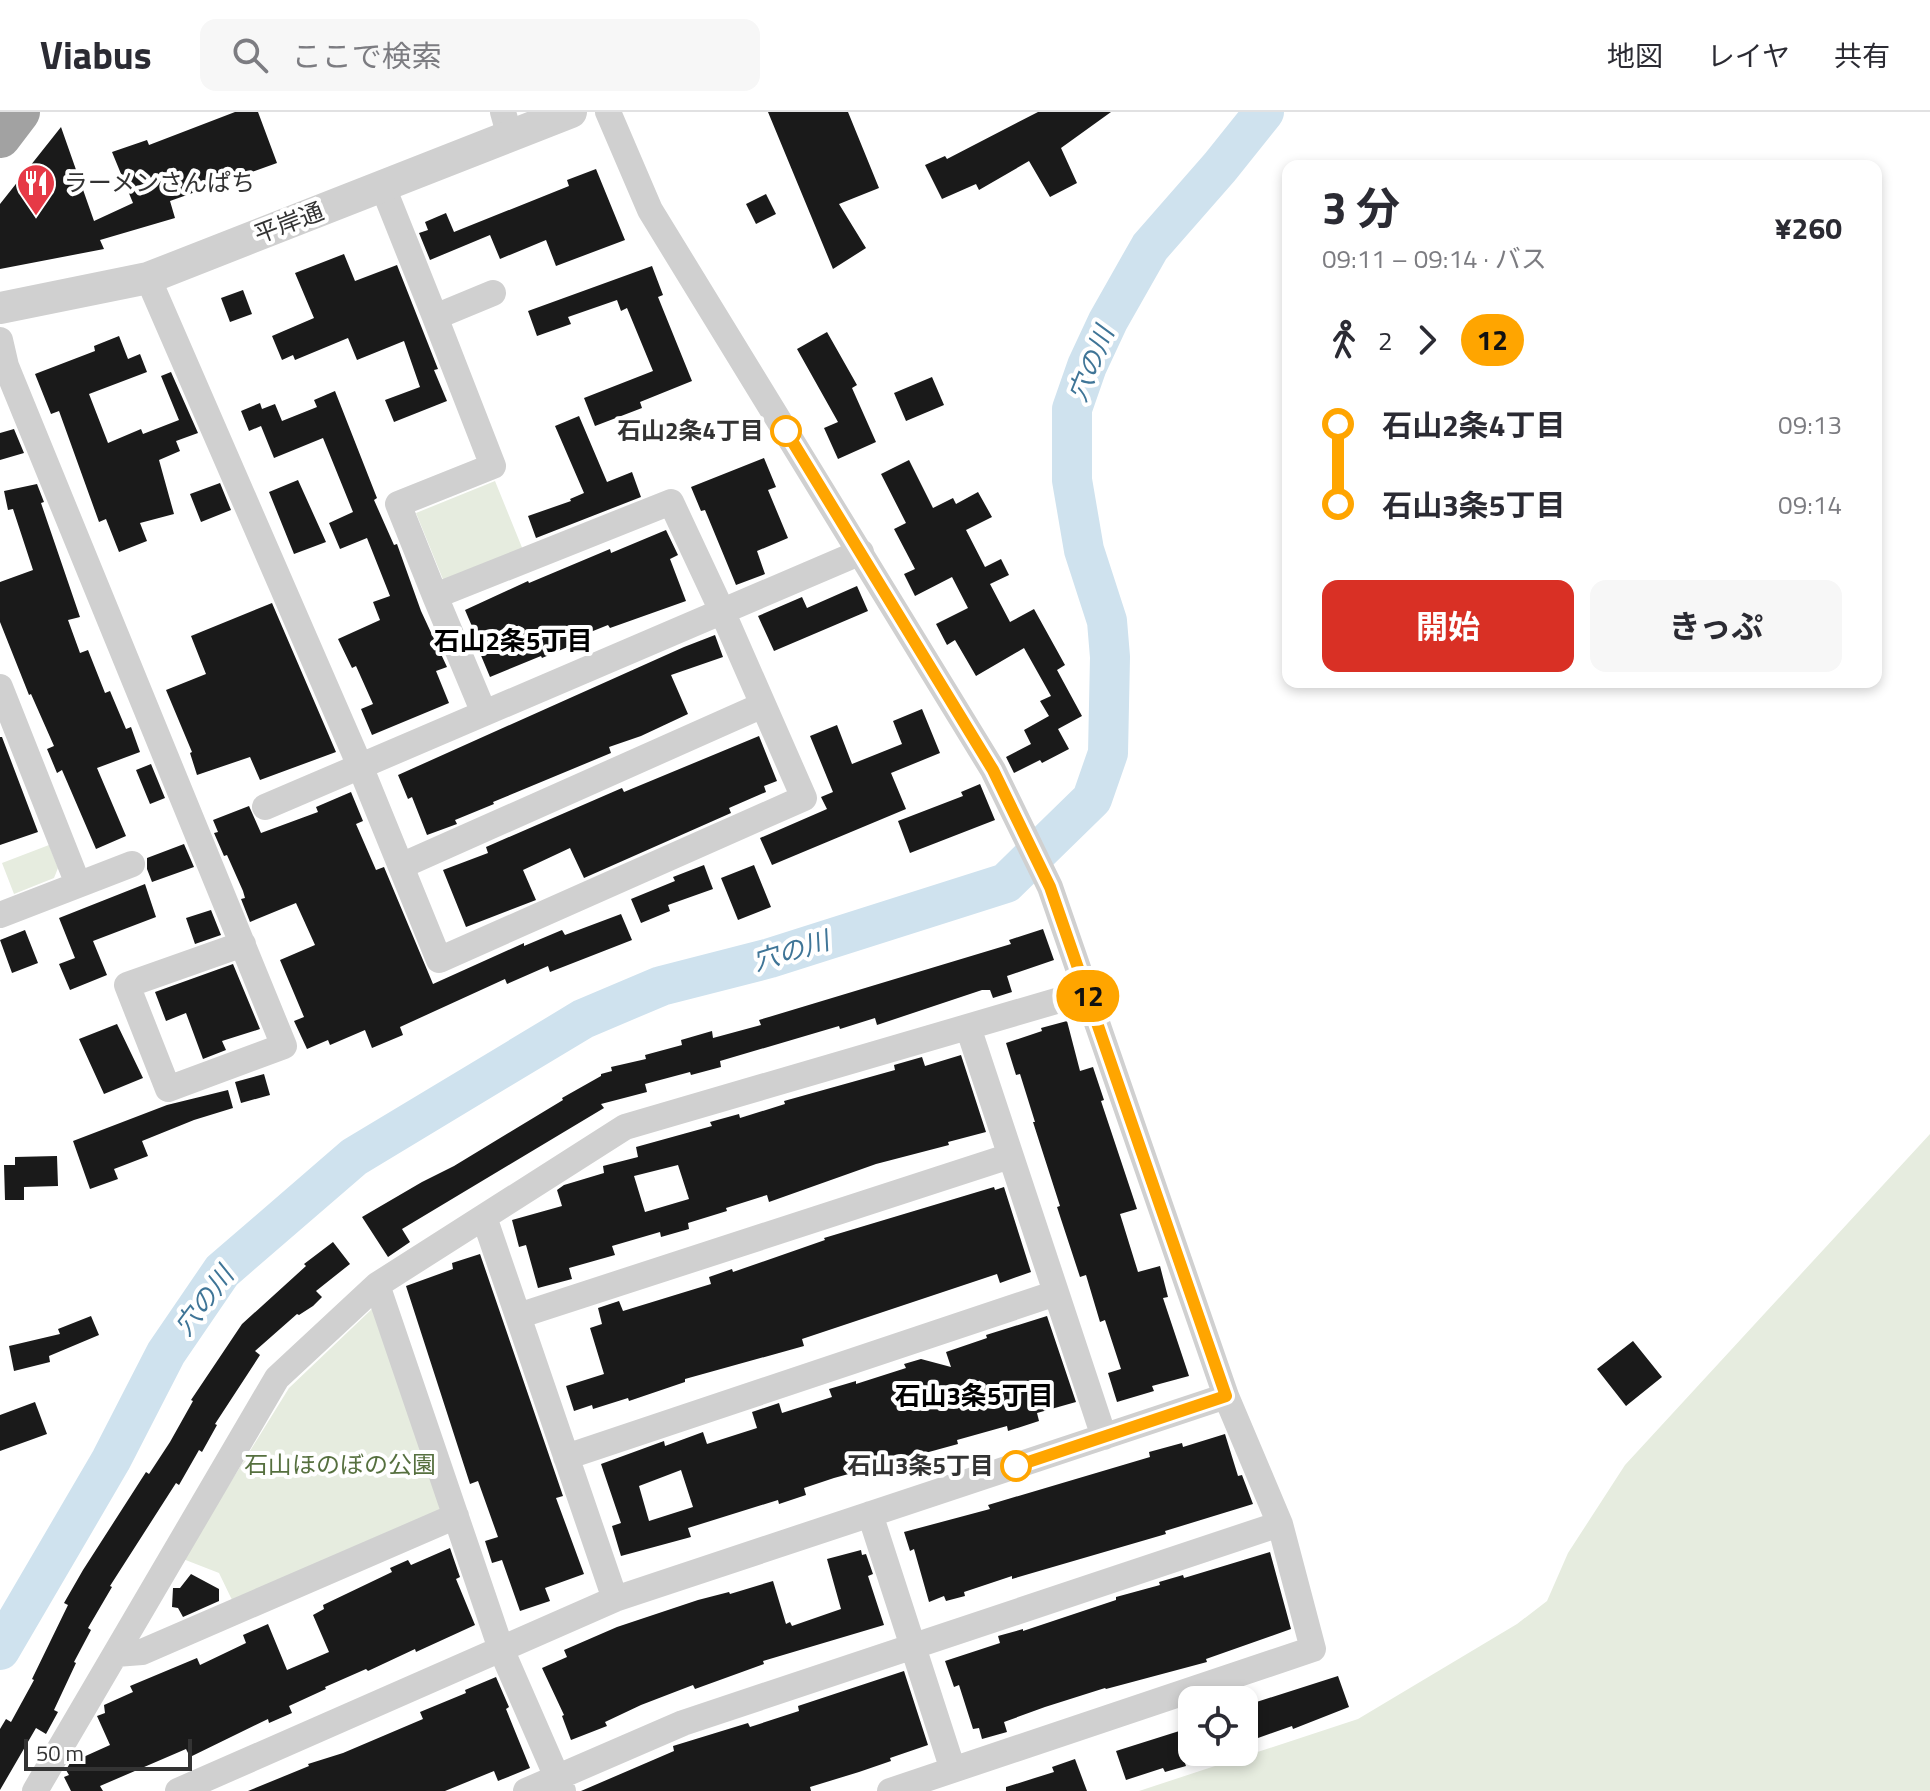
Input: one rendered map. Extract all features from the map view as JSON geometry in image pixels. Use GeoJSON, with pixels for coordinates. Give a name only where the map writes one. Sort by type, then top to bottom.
{"type":"FeatureCollection","features":[{"type":"Feature","properties":{"kind":"highway"},"geometry":{"type":"LineString","coordinates":[[0,137],[19,112]]}},
{"type":"Feature","properties":{"kind":"street","name":"平岸通"},"geometry":{"type":"LineString","coordinates":[[0,308],[148,278],[383,187],[506,124],[571,112]]}},
{"type":"Feature","properties":{"kind":"street"},"geometry":{"type":"LineString","coordinates":[[608,112],[650,210],[993,770],[1050,887],[1226,1396],[1280,1524],[1313,1649],[890,1791]]}},
{"type":"Feature","properties":{"kind":"street"},"geometry":{"type":"LineString","coordinates":[[383,187],[493,466],[398,504],[484,713]]}},
{"type":"Feature","properties":{"kind":"street"},"geometry":{"type":"LineString","coordinates":[[148,278],[360,766],[439,960],[804,798],[671,502],[435,596]]}},
{"type":"Feature","properties":{"kind":"street"},"geometry":{"type":"LineString","coordinates":[[435,317],[493,293]]}},
{"type":"Feature","properties":{"kind":"street"},"geometry":{"type":"LineString","coordinates":[[0,340],[3,367],[243,944],[284,1046],[168,1089],[127,985],[243,944]]}},
{"type":"Feature","properties":{"kind":"street"},"geometry":{"type":"LineString","coordinates":[[265,807],[861,552]]}},
{"type":"Feature","properties":{"kind":"street"},"geometry":{"type":"LineString","coordinates":[[0,687],[78,884]]}},
{"type":"Feature","properties":{"kind":"street"},"geometry":{"type":"LineString","coordinates":[[401,866],[763,705]]}},
{"type":"Feature","properties":{"kind":"street"},"geometry":{"type":"LineString","coordinates":[[0,915],[132,864]]}},
{"type":"Feature","properties":{"kind":"street"},"geometry":{"type":"LineString","coordinates":[[35,1791],[277,1378],[377,1285],[625,1127],[1087,992]]}},
{"type":"Feature","properties":{"kind":"street"},"geometry":{"type":"LineString","coordinates":[[968,1027],[1104,1437]]}},
{"type":"Feature","properties":{"kind":"street"},"geometry":{"type":"LineString","coordinates":[[518,1316],[1010,1156]]}},
{"type":"Feature","properties":{"kind":"street"},"geometry":{"type":"LineString","coordinates":[[484,1217],[615,1599]]}},
{"type":"Feature","properties":{"kind":"street"},"geometry":{"type":"LineString","coordinates":[[377,1285],[501,1649],[560,1784]]}},
{"type":"Feature","properties":{"kind":"street"},"geometry":{"type":"LineString","coordinates":[[566,1457],[1056,1293]]}},
{"type":"Feature","properties":{"kind":"street"},"geometry":{"type":"LineString","coordinates":[[178,1791],[615,1599],[1226,1396]]}},
{"type":"Feature","properties":{"kind":"street"},"geometry":{"type":"LineString","coordinates":[[870,1514],[953,1770]]}},
{"type":"Feature","properties":{"kind":"street"},"geometry":{"type":"LineString","coordinates":[[116,1654],[142,1652],[456,1516]]}},
{"type":"Feature","properties":{"kind":"street"},"geometry":{"type":"LineString","coordinates":[[526,1791],[560,1784],[683,1723],[1280,1524]]}},
{"type":"Feature","properties":{"kind":"green space"},"geometry":{"type":"Polygon","coordinates":[[[495,481],[523,550],[444,582],[416,513],[495,481]]]}},
{"type":"Feature","properties":{"kind":"green space"},"geometry":{"type":"Polygon","coordinates":[[[49,845],[58,868],[54,878],[14,894],[2,863],[49,845]]]}},
{"type":"Feature","properties":{"kind":"green space"},"geometry":{"type":"Polygon","coordinates":[[[1930,1134],[1930,1791],[1139,1791],[1215,1766],[1258,1766],[1258,1752],[1358,1719],[1517,1624],[1547,1601],[1568,1553],[1625,1465],[1930,1134]]]}},
{"type":"Feature","properties":{"kind":"green space","name":"石山ほのぼの公園"},"geometry":{"type":"Polygon","coordinates":[[[373,1308],[443,1505],[436,1514],[233,1602],[219,1573],[183,1559],[289,1388],[373,1308]]]}},
{"type":"Feature","properties":{"kind":"building"},"geometry":{"type":"Polygon","coordinates":[[[235,112],[258,112],[277,163],[170,201],[175,218],[100,240],[104,249],[0,269],[0,204],[61,127],[94,221],[133,203],[112,152],[147,140],[149,145],[235,112]]]}},
{"type":"Feature","properties":{"kind":"building"},"geometry":{"type":"Polygon","coordinates":[[[768,112],[848,112],[879,188],[839,204],[866,248],[833,269],[768,112]]]}},
{"type":"Feature","properties":{"kind":"building"},"geometry":{"type":"Polygon","coordinates":[[[1038,112],[1111,112],[1061,148],[1077,183],[1050,197],[1029,161],[979,190],[976,184],[942,199],[925,165],[945,156],[947,159],[1038,112]]]}},
{"type":"Feature","properties":{"kind":"building"},"geometry":{"type":"Polygon","coordinates":[[[596,169],[625,240],[556,266],[546,240],[500,259],[490,235],[430,260],[419,233],[428,230],[425,222],[446,213],[454,232],[569,186],[567,180],[596,169]]]}},
{"type":"Feature","properties":{"kind":"building"},"geometry":{"type":"Polygon","coordinates":[[[766,194],[776,214],[756,224],[746,204],[766,194]]]}},
{"type":"Feature","properties":{"kind":"building"},"geometry":{"type":"Polygon","coordinates":[[[344,254],[355,281],[397,265],[438,369],[434,370],[447,401],[394,422],[385,400],[420,387],[404,341],[357,360],[348,338],[295,360],[293,355],[282,360],[272,336],[314,318],[295,273],[344,254]]]}},
{"type":"Feature","properties":{"kind":"building"},"geometry":{"type":"Polygon","coordinates":[[[652,266],[663,295],[658,297],[692,381],[640,402],[642,408],[595,426],[584,398],[653,371],[627,308],[621,311],[617,300],[568,317],[571,324],[537,336],[528,311],[652,266]]]}},
{"type":"Feature","properties":{"kind":"building"},"geometry":{"type":"Polygon","coordinates":[[[243,290],[252,314],[230,322],[221,298],[243,290]]]}},
{"type":"Feature","properties":{"kind":"building"},"geometry":{"type":"Polygon","coordinates":[[[827,332],[857,385],[852,388],[876,442],[838,459],[824,428],[838,422],[797,349],[827,332]]]}},
{"type":"Feature","properties":{"kind":"building"},"geometry":{"type":"Polygon","coordinates":[[[119,336],[128,359],[140,354],[147,372],[89,394],[108,443],[141,429],[143,434],[179,420],[161,376],[171,372],[198,433],[176,441],[180,451],[159,460],[174,514],[140,523],[147,541],[119,552],[106,519],[99,522],[59,411],[51,414],[35,374],[95,351],[94,346],[119,336]]]}},
{"type":"Feature","properties":{"kind":"building"},"geometry":{"type":"Polygon","coordinates":[[[932,377],[944,405],[906,421],[894,393],[932,377]]]}},
{"type":"Feature","properties":{"kind":"building"},"geometry":{"type":"Polygon","coordinates":[[[335,391],[377,498],[374,500],[394,545],[397,544],[421,611],[447,667],[436,671],[449,703],[372,735],[361,709],[373,704],[356,666],[352,668],[338,639],[380,620],[373,602],[390,596],[367,538],[340,549],[329,523],[353,512],[323,438],[274,458],[261,426],[249,431],[241,411],[260,403],[262,409],[275,404],[282,421],[317,407],[314,400],[335,391]]]}},
{"type":"Feature","properties":{"kind":"building"},"geometry":{"type":"Polygon","coordinates":[[[579,416],[607,482],[632,472],[641,497],[536,538],[528,516],[571,501],[584,493],[555,426],[579,416]]]}},
{"type":"Feature","properties":{"kind":"building"},"geometry":{"type":"Polygon","coordinates":[[[14,429],[24,453],[0,460],[0,433],[14,429]]]}},
{"type":"Feature","properties":{"kind":"building"},"geometry":{"type":"Polygon","coordinates":[[[764,458],[776,487],[768,490],[788,538],[757,551],[765,574],[736,585],[705,510],[701,511],[691,487],[764,458]]]}},
{"type":"Feature","properties":{"kind":"building"},"geometry":{"type":"Polygon","coordinates":[[[909,460],[933,508],[953,498],[956,504],[978,492],[992,517],[966,530],[985,567],[1001,559],[1009,575],[990,584],[1010,622],[1034,609],[1065,665],[1057,670],[1082,716],[1058,729],[1069,749],[1042,763],[1040,760],[1014,773],[1006,757],[1031,744],[1024,730],[1049,716],[1040,701],[1051,696],[1024,648],[976,676],[955,640],[947,645],[936,624],[968,608],[952,577],[915,596],[904,574],[915,569],[894,529],[906,523],[881,474],[909,460]]]}},
{"type":"Feature","properties":{"kind":"building"},"geometry":{"type":"Polygon","coordinates":[[[298,480],[326,542],[294,554],[269,492],[298,480]]]}},
{"type":"Feature","properties":{"kind":"building"},"geometry":{"type":"Polygon","coordinates":[[[220,483],[231,510],[201,522],[190,494],[220,483]]]}},
{"type":"Feature","properties":{"kind":"building"},"geometry":{"type":"Polygon","coordinates":[[[37,484],[80,617],[68,620],[80,653],[88,650],[105,693],[110,691],[126,729],[131,727],[140,752],[97,768],[126,836],[96,849],[62,770],[57,773],[47,749],[54,746],[29,695],[0,622],[0,582],[33,570],[13,509],[8,510],[4,491],[37,484]]]}},
{"type":"Feature","properties":{"kind":"building"},"geometry":{"type":"Polygon","coordinates":[[[666,530],[678,555],[670,559],[686,601],[610,628],[608,625],[568,641],[570,646],[490,677],[465,610],[528,581],[610,549],[611,553],[666,530]]]}},
{"type":"Feature","properties":{"kind":"building"},"geometry":{"type":"Polygon","coordinates":[[[857,586],[868,611],[774,651],[758,616],[802,597],[807,608],[857,586]]]}},
{"type":"Feature","properties":{"kind":"building"},"geometry":{"type":"Polygon","coordinates":[[[272,603],[336,752],[260,780],[250,757],[197,775],[192,752],[166,690],[206,674],[191,636],[272,603]]]}},
{"type":"Feature","properties":{"kind":"building"},"geometry":{"type":"Polygon","coordinates":[[[715,635],[723,657],[671,675],[688,714],[609,747],[611,753],[493,802],[455,820],[457,824],[427,835],[412,797],[408,799],[398,775],[715,635]]]}},
{"type":"Feature","properties":{"kind":"building"},"geometry":{"type":"Polygon","coordinates":[[[922,709],[940,753],[891,773],[906,809],[772,865],[760,838],[827,809],[821,797],[833,792],[810,736],[837,725],[852,764],[902,744],[893,721],[922,709]]]}},
{"type":"Feature","properties":{"kind":"building"},"geometry":{"type":"Polygon","coordinates":[[[759,736],[777,781],[764,786],[766,792],[729,808],[731,813],[584,878],[570,848],[523,870],[536,900],[466,927],[443,870],[488,853],[486,847],[622,788],[624,792],[759,736]]]}},
{"type":"Feature","properties":{"kind":"building"},"geometry":{"type":"Polygon","coordinates":[[[0,737],[38,832],[0,845],[0,737]]]}},
{"type":"Feature","properties":{"kind":"building"},"geometry":{"type":"Polygon","coordinates":[[[151,764],[165,798],[150,804],[136,770],[151,764]]]}},
{"type":"Feature","properties":{"kind":"building"},"geometry":{"type":"Polygon","coordinates":[[[980,784],[995,820],[910,853],[898,821],[963,796],[961,792],[980,784]]]}},
{"type":"Feature","properties":{"kind":"building"},"geometry":{"type":"Polygon","coordinates":[[[351,792],[363,821],[356,824],[376,870],[384,867],[433,984],[524,943],[524,946],[562,930],[565,935],[621,914],[632,940],[550,972],[548,966],[507,984],[505,979],[400,1027],[403,1035],[372,1048],[365,1030],[330,1045],[328,1040],[307,1049],[294,1021],[304,1017],[280,960],[315,945],[296,903],[250,922],[241,899],[245,898],[243,891],[214,833],[218,832],[213,820],[249,806],[261,833],[318,812],[316,807],[351,792]]]}},
{"type":"Feature","properties":{"kind":"building"},"geometry":{"type":"Polygon","coordinates":[[[184,844],[194,867],[152,882],[147,858],[184,844]]]}},
{"type":"Feature","properties":{"kind":"building"},"geometry":{"type":"Polygon","coordinates":[[[704,865],[713,889],[668,905],[670,911],[641,923],[631,899],[704,865]]]}},
{"type":"Feature","properties":{"kind":"building"},"geometry":{"type":"Polygon","coordinates":[[[754,865],[771,907],[738,920],[721,878],[754,865]]]}},
{"type":"Feature","properties":{"kind":"building"},"geometry":{"type":"Polygon","coordinates":[[[145,884],[156,917],[93,941],[107,975],[70,990],[59,964],[75,958],[59,918],[145,884]]]}},
{"type":"Feature","properties":{"kind":"building"},"geometry":{"type":"Polygon","coordinates":[[[211,910],[221,935],[195,944],[186,918],[211,910]]]}},
{"type":"Feature","properties":{"kind":"building"},"geometry":{"type":"Polygon","coordinates":[[[1043,929],[1054,960],[1007,976],[1012,992],[993,998],[990,990],[982,990],[877,1025],[875,1018],[840,1029],[839,1026],[720,1061],[721,1067],[645,1084],[647,1092],[601,1104],[604,1108],[402,1229],[410,1242],[388,1257],[362,1217],[454,1166],[601,1074],[612,1071],[611,1067],[646,1059],[645,1055],[682,1045],[681,1040],[712,1031],[713,1038],[761,1025],[759,1020],[1011,944],[1009,940],[1043,929]]]}},
{"type":"Feature","properties":{"kind":"building"},"geometry":{"type":"Polygon","coordinates":[[[25,930],[38,963],[12,973],[0,940],[25,930]]]}},
{"type":"Feature","properties":{"kind":"building"},"geometry":{"type":"Polygon","coordinates":[[[233,964],[260,1029],[222,1041],[226,1050],[203,1059],[186,1013],[166,1021],[155,992],[233,964]]]}},
{"type":"Feature","properties":{"kind":"building"},"geometry":{"type":"Polygon","coordinates":[[[1067,1021],[1080,1071],[1093,1067],[1104,1100],[1101,1101],[1137,1209],[1120,1214],[1138,1272],[1160,1266],[1168,1297],[1163,1298],[1189,1376],[1152,1386],[1154,1391],[1117,1402],[1108,1373],[1121,1369],[1105,1320],[1100,1322],[1086,1275],[1080,1277],[1020,1074],[1016,1075],[1006,1043],[1067,1021]]]}},
{"type":"Feature","properties":{"kind":"building"},"geometry":{"type":"Polygon","coordinates":[[[117,1024],[143,1078],[104,1094],[79,1039],[117,1024]]]}},
{"type":"Feature","properties":{"kind":"building"},"geometry":{"type":"Polygon","coordinates":[[[961,1055],[986,1132],[876,1164],[769,1202],[767,1195],[726,1208],[727,1211],[688,1223],[689,1229],[661,1237],[660,1232],[612,1246],[615,1255],[569,1268],[572,1279],[538,1288],[526,1245],[519,1247],[512,1220],[562,1206],[557,1190],[564,1185],[604,1173],[603,1166],[638,1157],[636,1147],[712,1126],[710,1122],[739,1114],[740,1118],[785,1104],[784,1101],[895,1070],[894,1065],[922,1057],[925,1066],[961,1055]],[[678,1165],[634,1176],[645,1212],[689,1199],[678,1165]]]}},
{"type":"Feature","properties":{"kind":"building"},"geometry":{"type":"Polygon","coordinates":[[[264,1074],[270,1095],[241,1103],[235,1082],[264,1074]]]}},
{"type":"Feature","properties":{"kind":"building"},"geometry":{"type":"Polygon","coordinates":[[[228,1090],[233,1108],[142,1141],[148,1156],[114,1169],[118,1179],[90,1189],[73,1141],[167,1105],[228,1090]]]}},
{"type":"Feature","properties":{"kind":"building"},"geometry":{"type":"Polygon","coordinates":[[[57,1156],[58,1186],[24,1187],[24,1200],[5,1200],[4,1165],[15,1165],[15,1157],[57,1156]]]}},
{"type":"Feature","properties":{"kind":"building"},"geometry":{"type":"Polygon","coordinates":[[[994,1187],[995,1190],[1004,1187],[1031,1272],[1000,1283],[997,1274],[802,1339],[804,1346],[685,1379],[685,1382],[629,1401],[628,1398],[593,1409],[592,1405],[574,1411],[566,1386],[604,1374],[590,1328],[602,1324],[598,1308],[619,1301],[623,1311],[711,1284],[709,1277],[732,1269],[733,1272],[824,1238],[994,1187]]]}},
{"type":"Feature","properties":{"kind":"building"},"geometry":{"type":"Polygon","coordinates":[[[333,1242],[350,1264],[316,1291],[322,1297],[313,1306],[297,1314],[255,1351],[260,1355],[215,1424],[202,1452],[199,1450],[179,1485],[176,1483],[110,1586],[88,1628],[91,1630],[74,1662],[54,1710],[58,1712],[46,1734],[36,1728],[0,1790],[0,1729],[6,1719],[11,1722],[34,1680],[68,1605],[64,1603],[83,1570],[146,1472],[149,1474],[170,1442],[191,1400],[242,1324],[306,1266],[304,1264],[333,1242]]]}},
{"type":"Feature","properties":{"kind":"building"},"geometry":{"type":"Polygon","coordinates":[[[480,1254],[563,1496],[556,1498],[584,1574],[545,1588],[550,1601],[520,1611],[502,1560],[492,1563],[485,1541],[498,1537],[478,1481],[470,1484],[406,1286],[453,1269],[452,1263],[480,1254]]]}},
{"type":"Feature","properties":{"kind":"building"},"geometry":{"type":"Polygon","coordinates":[[[91,1316],[99,1335],[49,1356],[50,1362],[14,1371],[9,1346],[60,1334],[58,1329],[91,1316]]]}},
{"type":"Feature","properties":{"kind":"building"},"geometry":{"type":"Polygon","coordinates":[[[1047,1316],[1076,1402],[1037,1413],[1039,1421],[1008,1431],[1007,1426],[957,1440],[958,1444],[834,1478],[804,1488],[806,1495],[779,1504],[778,1500],[688,1528],[691,1537],[621,1556],[612,1526],[621,1523],[601,1464],[664,1441],[665,1446],[703,1432],[707,1444],[757,1428],[752,1412],[779,1403],[782,1413],[832,1397],[829,1389],[906,1368],[904,1364],[921,1359],[951,1367],[946,1352],[987,1338],[986,1335],[1047,1316]],[[681,1470],[639,1486],[649,1521],[693,1507],[681,1470]]]}},
{"type":"Feature","properties":{"kind":"building"},"geometry":{"type":"Polygon","coordinates":[[[1633,1341],[1662,1377],[1626,1406],[1597,1369],[1633,1341]]]}},
{"type":"Feature","properties":{"kind":"building"},"geometry":{"type":"Polygon","coordinates":[[[35,1402],[47,1434],[0,1451],[0,1415],[35,1402]]]}},
{"type":"Feature","properties":{"kind":"building"},"geometry":{"type":"Polygon","coordinates":[[[1225,1434],[1238,1476],[1242,1475],[1253,1504],[1165,1531],[1166,1534],[1012,1579],[1012,1576],[964,1592],[965,1596],[946,1601],[944,1596],[929,1602],[914,1549],[910,1551],[904,1532],[990,1509],[988,1505],[1150,1457],[1149,1452],[1182,1443],[1183,1447],[1225,1434]]]}},
{"type":"Feature","properties":{"kind":"building"},"geometry":{"type":"Polygon","coordinates":[[[450,1548],[460,1577],[456,1579],[475,1625],[416,1652],[415,1649],[325,1687],[289,1706],[292,1713],[269,1723],[268,1719],[190,1757],[186,1749],[100,1786],[103,1791],[71,1791],[64,1777],[69,1775],[66,1770],[70,1763],[110,1745],[97,1716],[105,1713],[104,1705],[133,1692],[130,1686],[197,1658],[200,1665],[246,1643],[243,1635],[268,1624],[287,1670],[329,1652],[313,1615],[324,1609],[323,1605],[392,1572],[390,1568],[408,1560],[411,1565],[450,1548]]]}},
{"type":"Feature","properties":{"kind":"building"},"geometry":{"type":"Polygon","coordinates":[[[861,1550],[862,1555],[866,1554],[873,1574],[868,1576],[884,1625],[763,1661],[764,1664],[695,1689],[693,1685],[641,1705],[605,1722],[607,1726],[571,1740],[564,1715],[542,1668],[567,1657],[564,1650],[617,1627],[698,1600],[773,1581],[786,1624],[790,1622],[792,1626],[841,1609],[827,1559],[861,1550]]]}},
{"type":"Feature","properties":{"kind":"building"},"geometry":{"type":"Polygon","coordinates":[[[1270,1552],[1291,1629],[1206,1659],[1207,1662],[1045,1707],[1004,1722],[1007,1732],[982,1739],[979,1728],[973,1729],[959,1685],[954,1687],[945,1661],[1000,1643],[998,1636],[1023,1631],[1116,1600],[1116,1597],[1160,1585],[1159,1582],[1183,1575],[1184,1578],[1270,1552]]]}},
{"type":"Feature","properties":{"kind":"building"},"geometry":{"type":"Polygon","coordinates":[[[191,1574],[219,1589],[219,1601],[183,1617],[178,1608],[172,1607],[173,1588],[180,1588],[191,1574]]]}},
{"type":"Feature","properties":{"kind":"building"},"geometry":{"type":"Polygon","coordinates":[[[904,1671],[928,1745],[890,1758],[891,1761],[810,1787],[811,1791],[581,1791],[674,1751],[673,1746],[748,1723],[750,1727],[799,1711],[798,1706],[904,1671]]]}},
{"type":"Feature","properties":{"kind":"building"},"geometry":{"type":"Polygon","coordinates":[[[1338,1676],[1349,1707],[1293,1729],[1292,1726],[1258,1738],[1258,1702],[1338,1676]]]}},
{"type":"Feature","properties":{"kind":"building"},"geometry":{"type":"Polygon","coordinates":[[[496,1677],[530,1768],[498,1781],[494,1771],[445,1791],[248,1791],[423,1719],[420,1712],[496,1677]]]}},
{"type":"Feature","properties":{"kind":"building"},"geometry":{"type":"Polygon","coordinates":[[[1178,1731],[1178,1766],[1186,1766],[1165,1772],[1163,1768],[1126,1780],[1116,1751],[1178,1731]]]}},
{"type":"Feature","properties":{"kind":"building"},"geometry":{"type":"Polygon","coordinates":[[[1075,1759],[1087,1791],[1006,1791],[1006,1787],[1054,1772],[1052,1767],[1075,1759]]]}},
{"type":"Feature","properties":{"kind":"waterway","name":"穴の川"},"geometry":{"type":"LineString","coordinates":[[0,1650],[111,1460],[166,1353],[222,1271],[354,1157],[583,1019],[661,986],[770,958],[1006,883],[1092,799],[1108,753],[1110,657],[1107,621],[1084,550],[1072,480],[1072,409],[1108,321],[1150,247],[1264,112]]}},
{"type":"Feature","properties":{"kind":"bus line","name":"12"},"geometry":{"type":"LineString","coordinates":[[786,431],[993,770],[1050,887],[1226,1396],[1016,1466]]}},
{"type":"Feature","properties":{"kind":"place","name":"ラーメンさんぱち"},"geometry":{"type":"Point","coordinates":[36,217]}},
{"type":"Feature","properties":{"kind":"place","name":"石山2条4丁目"},"geometry":{"type":"Point","coordinates":[786,431]}},
{"type":"Feature","properties":{"kind":"place","name":"石山3条5丁目"},"geometry":{"type":"Point","coordinates":[1016,1466]}},
{"type":"Feature","properties":{"kind":"district","name":"石山2条5丁目"},"geometry":{"type":"Point","coordinates":[513,641]}},
{"type":"Feature","properties":{"kind":"district","name":"石山3条5丁目"},"geometry":{"type":"Point","coordinates":[974,1396]}}]}
